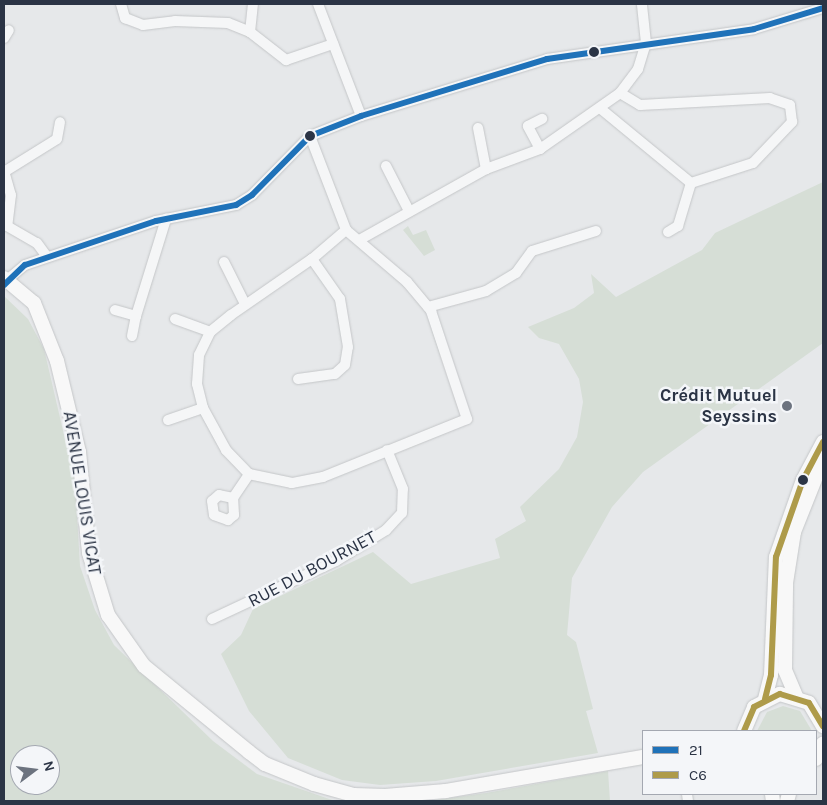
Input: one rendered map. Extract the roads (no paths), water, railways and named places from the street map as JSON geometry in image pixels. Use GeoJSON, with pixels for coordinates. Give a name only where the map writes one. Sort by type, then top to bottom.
{"type":"FeatureCollection","features":[{"type":"Feature","properties":{"kind":"main road","name":"AVENUE LOUIS VICAT"},"geometry":{"type":"LineString","coordinates":[[5,281],[33,313],[48,336],[74,428],[89,553],[108,614],[144,666],[265,764],[336,791],[400,796],[642,757]]}},
{"type":"Feature","properties":{"kind":"main road"},"geometry":{"type":"LineString","coordinates":[[742,729],[764,699],[771,675],[776,557],[803,480],[823,442]]}},
{"type":"Feature","properties":{"kind":"main road"},"geometry":{"type":"LineString","coordinates":[[823,459],[794,532],[786,584],[784,670],[796,696],[815,708],[823,723]]}},
{"type":"Feature","properties":{"kind":"main road"},"geometry":{"type":"LineString","coordinates":[[764,699],[796,696]]}},
{"type":"Feature","properties":{"kind":"street"},"geometry":{"type":"LineString","coordinates":[[121,4],[130,23],[228,23],[250,32],[286,60],[333,44]]}},
{"type":"Feature","properties":{"kind":"street"},"geometry":{"type":"LineString","coordinates":[[250,32],[253,4]]}},
{"type":"Feature","properties":{"kind":"street"},"geometry":{"type":"LineString","coordinates":[[318,4],[361,116]]}},
{"type":"Feature","properties":{"kind":"street"},"geometry":{"type":"LineString","coordinates":[[361,239],[486,169],[540,149],[600,109],[620,93],[638,69],[646,43],[642,4]]}},
{"type":"Feature","properties":{"kind":"street"},"geometry":{"type":"LineString","coordinates":[[5,281],[25,264],[166,219],[236,205],[252,195],[310,136],[361,116],[547,59],[764,27],[823,8]]}},
{"type":"Feature","properties":{"kind":"street"},"geometry":{"type":"LineString","coordinates":[[620,93],[640,105],[717,97],[770,98],[790,105],[792,122],[753,164],[691,183]]}},
{"type":"Feature","properties":{"kind":"street"},"geometry":{"type":"LineString","coordinates":[[600,109],[691,183]]}},
{"type":"Feature","properties":{"kind":"street"},"geometry":{"type":"LineString","coordinates":[[540,149],[528,126],[542,119]]}},
{"type":"Feature","properties":{"kind":"street"},"geometry":{"type":"LineString","coordinates":[[47,257],[37,243],[8,226],[11,195],[4,171],[57,139],[60,122]]}},
{"type":"Feature","properties":{"kind":"street"},"geometry":{"type":"LineString","coordinates":[[478,128],[486,169]]}},
{"type":"Feature","properties":{"kind":"street"},"geometry":{"type":"LineString","coordinates":[[310,136],[346,230],[361,239],[428,307],[467,419],[324,477],[292,483],[250,474],[226,450],[203,408],[197,384],[199,355],[210,332],[245,304],[312,260],[346,230]]}},
{"type":"Feature","properties":{"kind":"street"},"geometry":{"type":"LineString","coordinates":[[386,166],[409,211]]}},
{"type":"Feature","properties":{"kind":"street"},"geometry":{"type":"LineString","coordinates":[[668,232],[678,226],[691,183]]}},
{"type":"Feature","properties":{"kind":"street"},"geometry":{"type":"LineString","coordinates":[[132,336],[136,316],[166,219]]}},
{"type":"Feature","properties":{"kind":"street"},"geometry":{"type":"LineString","coordinates":[[428,307],[486,291],[516,273],[532,251],[596,231]]}},
{"type":"Feature","properties":{"kind":"street"},"geometry":{"type":"LineString","coordinates":[[298,379],[335,374],[345,365],[348,347],[340,299],[312,260]]}},
{"type":"Feature","properties":{"kind":"street"},"geometry":{"type":"LineString","coordinates":[[224,262],[245,304]]}},
{"type":"Feature","properties":{"kind":"street"},"geometry":{"type":"LineString","coordinates":[[115,310],[136,316]]}},
{"type":"Feature","properties":{"kind":"street"},"geometry":{"type":"LineString","coordinates":[[175,319],[210,332]]}},
{"type":"Feature","properties":{"kind":"street"},"geometry":{"type":"LineString","coordinates":[[168,420],[203,408]]}},
{"type":"Feature","properties":{"kind":"street","name":"RUE DU BOURNET"},"geometry":{"type":"LineString","coordinates":[[212,620],[336,561],[386,530],[402,513],[403,488],[387,450]]}},
{"type":"Feature","properties":{"kind":"street"},"geometry":{"type":"LineString","coordinates":[[233,498],[250,474]]}},
{"type":"Feature","properties":{"kind":"place","name":"Crédit Mutuel Seyssins"},"geometry":{"type":"Point","coordinates":[787,406]}}]}
